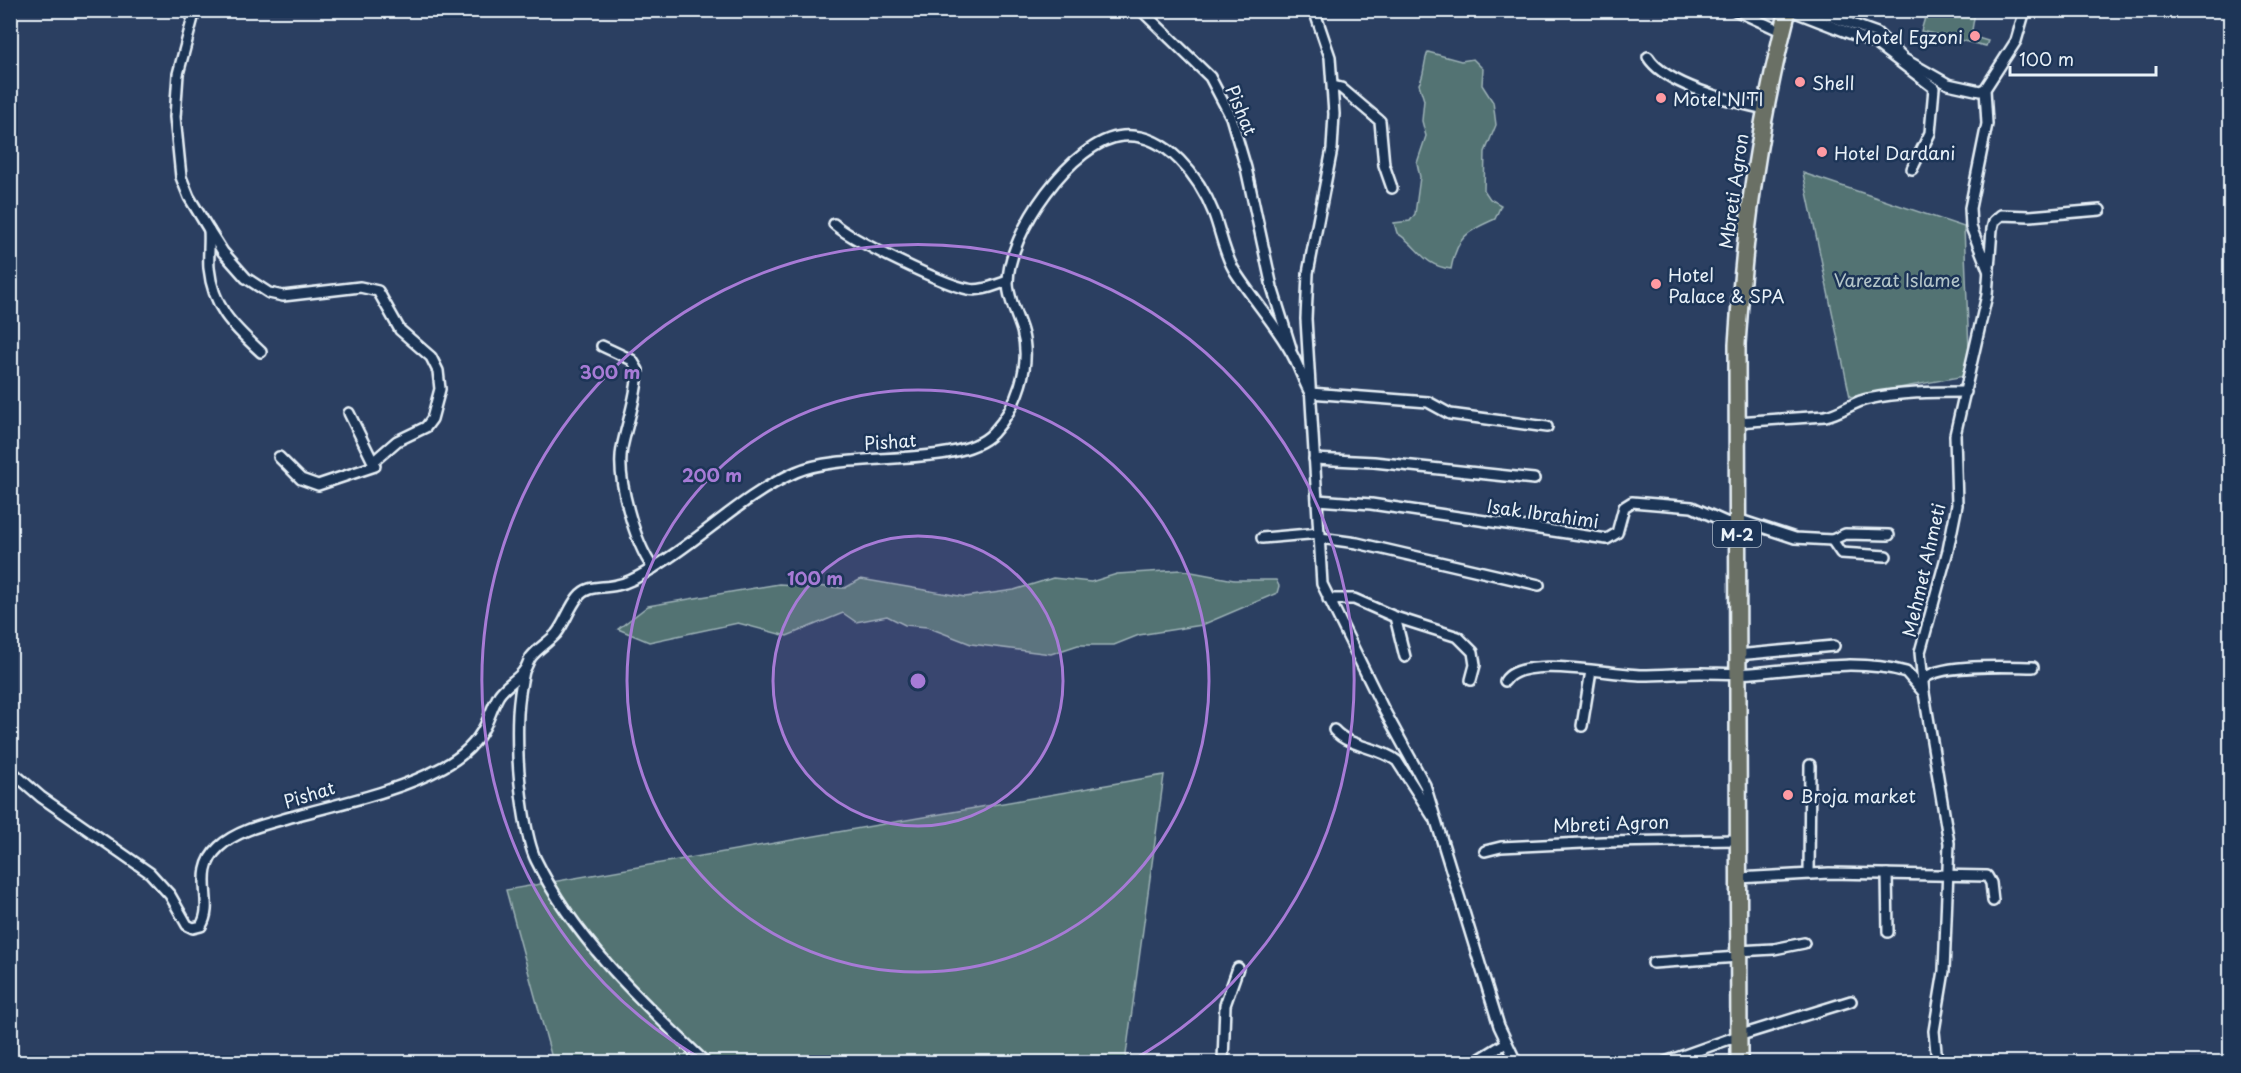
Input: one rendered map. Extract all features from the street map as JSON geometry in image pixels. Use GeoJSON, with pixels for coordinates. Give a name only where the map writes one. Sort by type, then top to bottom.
{"type":"FeatureCollection","features":[{"type":"Feature","properties":{"kind":"main road","name":"Mbreti Agron"},"geometry":{"type":"LineString","coordinates":[[1738,1062],[1737,344],[1743,255],[1765,109],[1789,10]]}},
{"type":"Feature","properties":{"kind":"street"},"geometry":{"type":"LineString","coordinates":[[195,10],[178,74],[175,117],[181,177],[189,197],[209,230],[238,269],[253,284],[269,293],[283,296],[360,287],[378,291],[400,330],[431,357],[440,383],[432,419],[426,427],[397,441],[374,461]]}},
{"type":"Feature","properties":{"kind":"street","name":"Pishat"},"geometry":{"type":"LineString","coordinates":[[1141,10],[1210,77],[1231,117],[1246,168],[1272,287],[1292,353],[1310,393]]}},
{"type":"Feature","properties":{"kind":"street"},"geometry":{"type":"LineString","coordinates":[[1314,10],[1330,57],[1333,86],[1332,149],[1312,245],[1307,294],[1306,338],[1320,536],[1320,576],[1328,599],[1425,785],[1440,826],[1506,1043],[1516,1062]]}},
{"type":"Feature","properties":{"kind":"street"},"geometry":{"type":"LineString","coordinates":[[1735,10],[1783,32]]}},
{"type":"Feature","properties":{"kind":"street"},"geometry":{"type":"LineString","coordinates":[[1789,10],[1875,43],[1934,88],[1930,133],[1912,169]]}},
{"type":"Feature","properties":{"kind":"street"},"geometry":{"type":"LineString","coordinates":[[1813,10],[1877,33],[1904,59],[1948,84],[1985,89]]}},
{"type":"Feature","properties":{"kind":"street"},"geometry":{"type":"LineString","coordinates":[[1989,272],[1971,227],[1970,208],[1987,124],[1985,89],[2016,41],[2025,10]]}},
{"type":"Feature","properties":{"kind":"street"},"geometry":{"type":"LineString","coordinates":[[1648,57],[1667,76],[1718,96],[1765,109]]}},
{"type":"Feature","properties":{"kind":"street"},"geometry":{"type":"LineString","coordinates":[[1333,86],[1341,88],[1380,121],[1384,165],[1392,188]]}},
{"type":"Feature","properties":{"kind":"street","name":"Pishat"},"geometry":{"type":"LineString","coordinates":[[10,770],[41,797],[150,873],[170,895],[187,925],[196,928],[203,923],[206,914],[204,889],[206,868],[222,844],[250,830],[403,784],[447,765],[478,739],[501,692],[524,671],[532,654],[558,632],[583,592],[594,587],[623,584],[653,568],[744,502],[795,472],[844,460],[960,451],[989,438],[1008,410],[1026,363],[1025,341],[1008,281],[1010,267],[1022,236],[1056,180],[1078,157],[1100,142],[1125,135],[1136,136],[1169,151],[1196,181],[1215,217],[1232,267],[1292,353]]}},
{"type":"Feature","properties":{"kind":"street","name":"Mehmet Ahmeti"},"geometry":{"type":"LineString","coordinates":[[1937,1062],[1934,1031],[1944,971],[1948,836],[1924,693],[1920,652],[1948,550],[1957,505],[1955,435],[1987,295],[1992,229],[1998,217],[2100,210]]}},
{"type":"Feature","properties":{"kind":"street"},"geometry":{"type":"LineString","coordinates":[[834,224],[856,239],[961,287],[983,289],[1008,281]]}},
{"type":"Feature","properties":{"kind":"street"},"geometry":{"type":"LineString","coordinates":[[209,230],[209,268],[217,299],[230,323],[261,352]]}},
{"type":"Feature","properties":{"kind":"street"},"geometry":{"type":"LineString","coordinates":[[602,346],[632,360],[638,370],[622,449],[620,476],[638,536],[653,568]]}},
{"type":"Feature","properties":{"kind":"street"},"geometry":{"type":"LineString","coordinates":[[1737,422],[1837,414],[1865,399],[1920,393],[1966,392]]}},
{"type":"Feature","properties":{"kind":"street"},"geometry":{"type":"LineString","coordinates":[[1310,393],[1428,402],[1450,414],[1547,427]]}},
{"type":"Feature","properties":{"kind":"street"},"geometry":{"type":"LineString","coordinates":[[279,457],[301,479],[318,485],[375,466],[350,413]]}},
{"type":"Feature","properties":{"kind":"street","name":"Isak Ibrahimi"},"geometry":{"type":"LineString","coordinates":[[1314,459],[1374,462],[1534,479]]}},
{"type":"Feature","properties":{"kind":"street","name":"Isak Ibrahimi"},"geometry":{"type":"LineString","coordinates":[[1317,500],[1371,504],[1607,539],[1617,533],[1624,507],[1632,502],[1692,507],[1728,523],[1737,522]]}},
{"type":"Feature","properties":{"kind":"street"},"geometry":{"type":"LineString","coordinates":[[1737,522],[1782,536],[1832,540],[1845,534],[1889,535]]}},
{"type":"Feature","properties":{"kind":"street"},"geometry":{"type":"LineString","coordinates":[[1262,538],[1320,536],[1539,585]]}},
{"type":"Feature","properties":{"kind":"street"},"geometry":{"type":"LineString","coordinates":[[1832,540],[1841,553],[1886,556]]}},
{"type":"Feature","properties":{"kind":"street"},"geometry":{"type":"LineString","coordinates":[[1328,599],[1354,598],[1395,617],[1452,634],[1469,645],[1475,660],[1471,680]]}},
{"type":"Feature","properties":{"kind":"street"},"geometry":{"type":"LineString","coordinates":[[1395,617],[1405,657]]}},
{"type":"Feature","properties":{"kind":"street"},"geometry":{"type":"LineString","coordinates":[[1737,655],[1834,646]]}},
{"type":"Feature","properties":{"kind":"street"},"geometry":{"type":"LineString","coordinates":[[1505,681],[1515,671],[1522,669],[1564,668],[1640,675],[1737,673],[1802,667],[1882,667],[1906,672],[1924,693]]}},
{"type":"Feature","properties":{"kind":"street"},"geometry":{"type":"LineString","coordinates":[[1924,679],[1930,674],[1959,669],[2033,667]]}},
{"type":"Feature","properties":{"kind":"street"},"geometry":{"type":"LineString","coordinates":[[524,671],[516,703],[519,783],[535,858],[571,921],[653,1012],[705,1062]]}},
{"type":"Feature","properties":{"kind":"street"},"geometry":{"type":"LineString","coordinates":[[1582,726],[1591,671]]}},
{"type":"Feature","properties":{"kind":"street"},"geometry":{"type":"LineString","coordinates":[[1334,730],[1343,738],[1390,756],[1397,761],[1440,826]]}},
{"type":"Feature","properties":{"kind":"street"},"geometry":{"type":"LineString","coordinates":[[1809,873],[1810,765]]}},
{"type":"Feature","properties":{"kind":"street","name":"Mbreti Agron"},"geometry":{"type":"LineString","coordinates":[[1485,851],[1501,847],[1559,844],[1738,840]]}},
{"type":"Feature","properties":{"kind":"street"},"geometry":{"type":"LineString","coordinates":[[1738,878],[1809,873],[1989,877],[1993,901]]}},
{"type":"Feature","properties":{"kind":"street"},"geometry":{"type":"LineString","coordinates":[[1887,873],[1888,932]]}},
{"type":"Feature","properties":{"kind":"street"},"geometry":{"type":"LineString","coordinates":[[1653,963],[1738,954],[1804,943]]}},
{"type":"Feature","properties":{"kind":"street"},"geometry":{"type":"LineString","coordinates":[[1223,1062],[1225,1005],[1238,968]]}},
{"type":"Feature","properties":{"kind":"street"},"geometry":{"type":"LineString","coordinates":[[1665,1062],[1738,1036],[1851,1002]]}},
{"type":"Feature","properties":{"kind":"street"},"geometry":{"type":"LineString","coordinates":[[1475,1062],[1484,1059],[1506,1043]]}},
{"type":"Feature","properties":{"kind":"green space"},"geometry":{"type":"Polygon","coordinates":[[[1927,11],[1975,12],[1971,36],[1988,41],[1986,46],[1921,31],[1927,11]]]}},
{"type":"Feature","properties":{"kind":"green space"},"geometry":{"type":"Polygon","coordinates":[[[1428,52],[1461,61],[1473,59],[1483,69],[1482,85],[1493,102],[1496,125],[1485,152],[1484,190],[1490,199],[1501,205],[1495,219],[1464,237],[1456,250],[1451,269],[1427,260],[1397,233],[1394,223],[1410,221],[1415,214],[1420,177],[1417,163],[1426,136],[1422,121],[1424,100],[1419,84],[1428,52]]]}},
{"type":"Feature","properties":{"kind":"green space","name":"Varezat Islame"},"geometry":{"type":"Polygon","coordinates":[[[1803,173],[1964,227],[1970,375],[1850,397],[1803,173]]]}},
{"type":"Feature","properties":{"kind":"green space"},"geometry":{"type":"Polygon","coordinates":[[[1181,570],[1234,580],[1276,580],[1279,586],[1277,593],[1202,625],[1139,635],[1114,645],[1078,645],[1051,654],[971,644],[927,627],[905,625],[887,616],[856,622],[843,613],[787,636],[738,623],[649,642],[618,629],[648,606],[779,584],[845,588],[861,579],[965,597],[1014,590],[1053,578],[1091,582],[1117,574],[1181,570]]]}},
{"type":"Feature","properties":{"kind":"green space"},"geometry":{"type":"Polygon","coordinates":[[[1164,775],[1125,1062],[553,1062],[506,890],[1164,775]]]}},
{"type":"Feature","properties":{"kind":"place","name":"Motel Egzoni"},"geometry":{"type":"Point","coordinates":[1975,36]}},
{"type":"Feature","properties":{"kind":"place","name":"Shell"},"geometry":{"type":"Point","coordinates":[1800,82]}},
{"type":"Feature","properties":{"kind":"place","name":"Motel NITI"},"geometry":{"type":"Point","coordinates":[1661,98]}},
{"type":"Feature","properties":{"kind":"place","name":"Hotel Dardani"},"geometry":{"type":"Point","coordinates":[1822,152]}},
{"type":"Feature","properties":{"kind":"place","name":"Hotel Palace & SPA"},"geometry":{"type":"Point","coordinates":[1656,284]}},
{"type":"Feature","properties":{"kind":"place","name":"Broja market"},"geometry":{"type":"Point","coordinates":[1788,795]}}]}
